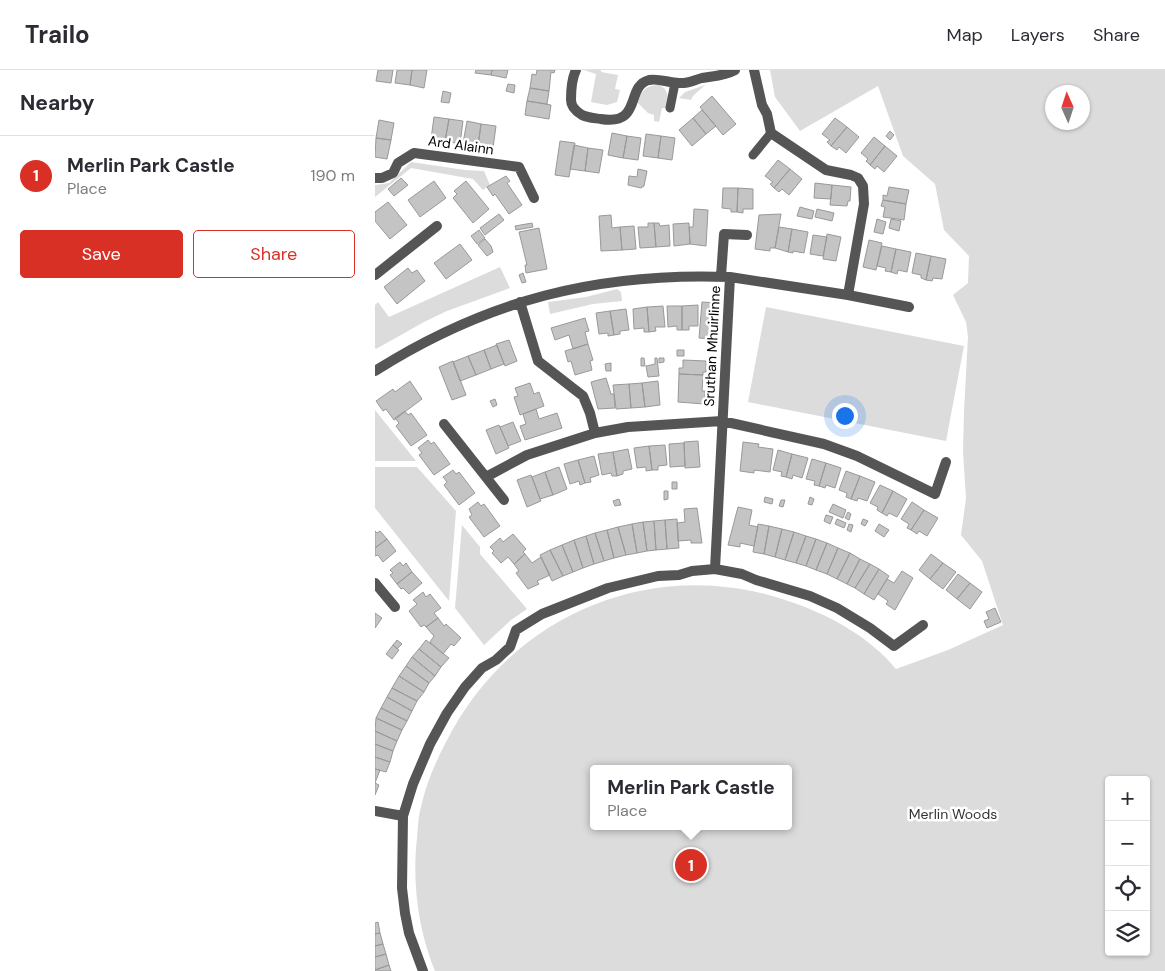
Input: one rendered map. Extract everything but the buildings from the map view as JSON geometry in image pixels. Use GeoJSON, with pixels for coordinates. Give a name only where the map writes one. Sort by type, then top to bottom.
{"type":"FeatureCollection","features":[{"type":"Feature","properties":{"kind":"street"},"geometry":{"type":"LineString","coordinates":[[576,70],[573,82],[572,105],[585,116],[606,120],[619,118],[628,112],[638,87],[645,81],[656,79],[685,83],[702,78],[711,78],[735,70]]}},
{"type":"Feature","properties":{"kind":"street"},"geometry":{"type":"LineString","coordinates":[[753,70],[771,133],[827,170],[858,178],[863,186],[864,204],[849,295]]}},
{"type":"Feature","properties":{"kind":"street","name":"Ard Alainn"},"geometry":{"type":"LineString","coordinates":[[375,178],[393,174],[398,163],[414,153],[519,166],[534,198]]}},
{"type":"Feature","properties":{"kind":"street"},"geometry":{"type":"LineString","coordinates":[[375,275],[437,226]]}},
{"type":"Feature","properties":{"kind":"street"},"geometry":{"type":"LineString","coordinates":[[747,236],[724,234],[726,276],[849,295],[909,307]]}},
{"type":"Feature","properties":{"kind":"street","name":"Sruthan Mhuirlinne"},"geometry":{"type":"LineString","coordinates":[[375,371],[441,333],[495,310],[520,302],[576,288],[628,280],[726,276],[715,569]]}},
{"type":"Feature","properties":{"kind":"street"},"geometry":{"type":"LineString","coordinates":[[520,302],[539,361],[583,396],[595,433]]}},
{"type":"Feature","properties":{"kind":"street","name":"Sruthan Mhuirlinne"},"geometry":{"type":"LineString","coordinates":[[486,477],[527,455],[595,433],[627,427],[722,421],[824,444],[857,456],[935,494],[946,462]]}},
{"type":"Feature","properties":{"kind":"street"},"geometry":{"type":"LineString","coordinates":[[444,424],[504,500]]}},
{"type":"Feature","properties":{"kind":"street"},"geometry":{"type":"LineString","coordinates":[[423,971],[409,933],[405,913],[403,816],[413,784],[430,744],[447,713],[465,687],[482,668],[496,660],[510,647],[516,630],[542,614],[583,597],[633,581],[715,569],[742,574],[810,596],[837,608],[870,628],[894,646],[923,625]]}},
{"type":"Feature","properties":{"kind":"street"},"geometry":{"type":"LineString","coordinates":[[375,583],[395,608]]}},
{"type":"Feature","properties":{"kind":"street"},"geometry":{"type":"LineString","coordinates":[[375,811],[403,816]]}},
{"type":"Feature","properties":{"kind":"lane"},"geometry":{"type":"LineString","coordinates":[[670,108],[675,83]]}},
{"type":"Feature","properties":{"kind":"lane"},"geometry":{"type":"LineString","coordinates":[[753,155],[771,133]]}},
{"type":"Feature","properties":{"kind":"green space"},"geometry":{"type":"Polygon","coordinates":[[[584,70],[601,70],[601,72],[618,75],[615,89],[620,90],[617,102],[607,105],[591,102],[596,74],[584,70]]]}},
{"type":"Feature","properties":{"kind":"green space","name":"Merlin Woods"},"geometry":{"type":"Polygon","coordinates":[[[770,70],[1165,70],[1165,971],[435,971],[424,939],[418,906],[415,872],[418,822],[425,790],[446,742],[473,698],[507,660],[545,630],[589,607],[635,592],[684,585],[734,588],[800,605],[831,619],[860,636],[896,669],[948,650],[1003,625],[982,561],[961,535],[966,498],[963,452],[968,337],[966,322],[953,295],[968,283],[969,256],[944,230],[935,184],[903,156],[878,86],[800,131],[775,97],[770,70]]]}},
{"type":"Feature","properties":{"kind":"green space"},"geometry":{"type":"Polygon","coordinates":[[[659,85],[665,89],[668,98],[666,108],[662,108],[659,122],[654,121],[654,115],[648,113],[638,103],[641,95],[647,88],[659,85]]]}},
{"type":"Feature","properties":{"kind":"green space"},"geometry":{"type":"Polygon","coordinates":[[[705,85],[691,100],[679,98],[685,92],[705,85]]]}},
{"type":"Feature","properties":{"kind":"green space"},"geometry":{"type":"Polygon","coordinates":[[[411,162],[484,171],[490,185],[483,190],[473,179],[411,168],[375,197],[375,185],[389,183],[411,162]]]}},
{"type":"Feature","properties":{"kind":"green space"},"geometry":{"type":"Polygon","coordinates":[[[500,267],[510,288],[447,311],[375,348],[375,305],[378,302],[389,317],[500,267]]]}},
{"type":"Feature","properties":{"kind":"green space"},"geometry":{"type":"Polygon","coordinates":[[[617,289],[621,292],[622,301],[593,304],[550,314],[548,302],[586,297],[617,289]]]}},
{"type":"Feature","properties":{"kind":"green space"},"geometry":{"type":"Polygon","coordinates":[[[766,307],[964,346],[946,441],[748,402],[766,307]]]}},
{"type":"Feature","properties":{"kind":"green space"},"geometry":{"type":"Polygon","coordinates":[[[375,410],[416,461],[375,461],[375,410]]]}},
{"type":"Feature","properties":{"kind":"green space"},"geometry":{"type":"Polygon","coordinates":[[[375,467],[417,467],[456,511],[449,601],[375,508],[375,467]]]}},
{"type":"Feature","properties":{"kind":"green space"},"geometry":{"type":"Polygon","coordinates":[[[462,525],[480,547],[480,554],[527,609],[511,620],[484,645],[455,608],[462,525]]]}},
{"type":"Feature","properties":{"kind":"place","name":"Merlin Park Castle"},"geometry":{"type":"Point","coordinates":[691,865]}}]}
